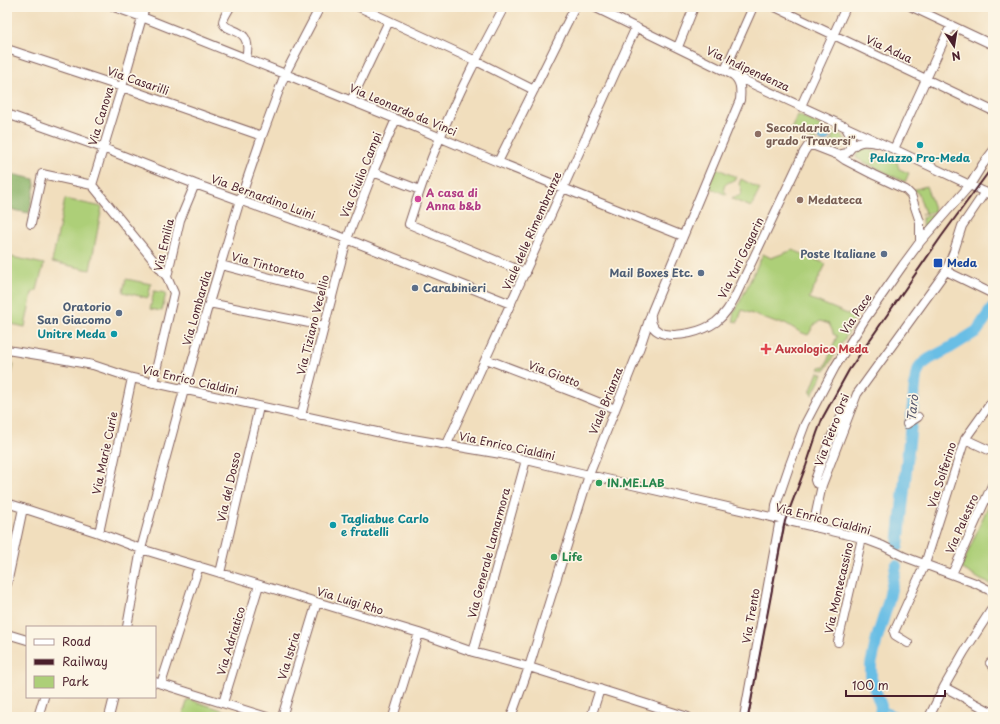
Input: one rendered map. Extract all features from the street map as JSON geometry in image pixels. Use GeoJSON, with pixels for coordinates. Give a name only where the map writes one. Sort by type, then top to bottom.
{"type":"FeatureCollection","features":[{"type":"Feature","properties":{"kind":"street","name":"Via Leonardo da Vinci"},"geometry":{"type":"LineString","coordinates":[[114,7],[142,16],[683,236]]}},
{"type":"Feature","properties":{"kind":"street","name":"Via Canova"},"geometry":{"type":"LineString","coordinates":[[92,185],[145,7]]}},
{"type":"Feature","properties":{"kind":"street"},"geometry":{"type":"LineString","coordinates":[[230,7],[223,22],[227,27],[245,37],[248,47],[246,58]]}},
{"type":"Feature","properties":{"kind":"street","name":"Via Lombardia"},"geometry":{"type":"LineString","coordinates":[[127,626],[141,549],[184,390],[240,200],[285,74],[320,7]]}},
{"type":"Feature","properties":{"kind":"street"},"geometry":{"type":"LineString","coordinates":[[359,7],[476,61],[534,90]]}},
{"type":"Feature","properties":{"kind":"street"},"geometry":{"type":"LineString","coordinates":[[504,7],[476,61],[440,138],[409,224],[526,273]]}},
{"type":"Feature","properties":{"kind":"street"},"geometry":{"type":"LineString","coordinates":[[498,162],[575,7]]}},
{"type":"Feature","properties":{"kind":"street","name":"Via Indipendenza"},"geometry":{"type":"LineString","coordinates":[[594,7],[733,75],[993,196]]}},
{"type":"Feature","properties":{"kind":"street"},"geometry":{"type":"LineString","coordinates":[[678,48],[694,7]]}},
{"type":"Feature","properties":{"kind":"street"},"geometry":{"type":"LineString","coordinates":[[725,70],[753,7]]}},
{"type":"Feature","properties":{"kind":"street","name":"Via Adua"},"geometry":{"type":"LineString","coordinates":[[775,7],[993,111]]}},
{"type":"Feature","properties":{"kind":"street"},"geometry":{"type":"LineString","coordinates":[[801,106],[846,7]]}},
{"type":"Feature","properties":{"kind":"street"},"geometry":{"type":"LineString","coordinates":[[912,7],[993,45]]}},
{"type":"Feature","properties":{"kind":"street"},"geometry":{"type":"LineString","coordinates":[[351,101],[389,21]]}},
{"type":"Feature","properties":{"kind":"street"},"geometry":{"type":"LineString","coordinates":[[894,149],[951,25]]}},
{"type":"Feature","properties":{"kind":"street","name":"Viale delle Rimembranze"},"geometry":{"type":"LineString","coordinates":[[447,444],[526,273],[636,27]]}},
{"type":"Feature","properties":{"kind":"street","name":"Via Casarilli"},"geometry":{"type":"LineString","coordinates":[[7,49],[122,86],[262,136]]}},
{"type":"Feature","properties":{"kind":"street","name":"Viale Brianza"},"geometry":{"type":"LineString","coordinates":[[733,75],[737,78],[740,85],[740,100]]}},
{"type":"Feature","properties":{"kind":"street","name":"Viale Brianza"},"geometry":{"type":"LineString","coordinates":[[511,717],[529,667],[588,475],[640,348],[652,311],[740,100],[747,89],[757,85]]}},
{"type":"Feature","properties":{"kind":"street","name":"Via Bernardino Luini"},"geometry":{"type":"LineString","coordinates":[[7,114],[103,148],[195,184],[347,239],[511,304]]}},
{"type":"Feature","properties":{"kind":"street","name":"Via Giulio Campi"},"geometry":{"type":"LineString","coordinates":[[347,239],[373,172],[396,119]]}},
{"type":"Feature","properties":{"kind":"street"},"geometry":{"type":"LineString","coordinates":[[845,126],[852,141],[851,148]]}},
{"type":"Feature","properties":{"kind":"street","name":"Via Indipendenza"},"geometry":{"type":"LineString","coordinates":[[838,155],[847,153],[858,143],[863,142],[881,144],[894,149]]}},
{"type":"Feature","properties":{"kind":"street","name":"Via Yuri Gagarin"},"geometry":{"type":"LineString","coordinates":[[640,348],[644,340],[649,336],[691,333],[715,322],[727,310],[735,297],[808,146],[815,146],[838,155]]}},
{"type":"Feature","properties":{"kind":"street","name":"Via Pace"},"geometry":{"type":"LineString","coordinates":[[777,519],[776,505],[805,424],[835,367],[865,319],[903,265],[920,242],[970,185],[993,151]]}},
{"type":"Feature","properties":{"kind":"street"},"geometry":{"type":"LineString","coordinates":[[838,155],[909,192],[920,222],[920,242]]}},
{"type":"Feature","properties":{"kind":"street"},"geometry":{"type":"LineString","coordinates":[[373,172],[420,190]]}},
{"type":"Feature","properties":{"kind":"street"},"geometry":{"type":"LineString","coordinates":[[31,224],[42,174],[92,185],[167,277]]}},
{"type":"Feature","properties":{"kind":"street","name":"Via Emilia"},"geometry":{"type":"LineString","coordinates":[[153,383],[174,293],[167,277],[180,220],[195,184]]}},
{"type":"Feature","properties":{"kind":"street","name":"Via Pietro Orsi"},"geometry":{"type":"LineString","coordinates":[[813,527],[819,484],[857,394],[946,271],[962,226],[985,192]]}},
{"type":"Feature","properties":{"kind":"street","name":"Via Tiziano Vecellio"},"geometry":{"type":"LineString","coordinates":[[301,416],[347,239]]}},
{"type":"Feature","properties":{"kind":"street","name":"Via Tintoretto"},"geometry":{"type":"LineString","coordinates":[[221,265],[332,294]]}},
{"type":"Feature","properties":{"kind":"street"},"geometry":{"type":"LineString","coordinates":[[946,271],[993,294]]}},
{"type":"Feature","properties":{"kind":"street"},"geometry":{"type":"LineString","coordinates":[[209,303],[324,326]]}},
{"type":"Feature","properties":{"kind":"street"},"geometry":{"type":"LineString","coordinates":[[652,311],[652,327],[664,334]]}},
{"type":"Feature","properties":{"kind":"street","name":"Via Enrico Cialdini"},"geometry":{"type":"LineString","coordinates":[[7,350],[93,365],[117,374],[153,383],[394,436],[501,454],[862,538],[905,557],[975,583],[991,591],[993,594]]}},
{"type":"Feature","properties":{"kind":"street","name":"Via Giotto"},"geometry":{"type":"LineString","coordinates":[[486,359],[615,409]]}},
{"type":"Feature","properties":{"kind":"street","name":"Via Marie Curie"},"geometry":{"type":"LineString","coordinates":[[98,533],[132,378]]}},
{"type":"Feature","properties":{"kind":"street","name":"Via Solferino"},"geometry":{"type":"LineString","coordinates":[[908,643],[894,632],[925,564],[965,439],[993,400]]}},
{"type":"Feature","properties":{"kind":"street","name":"Via del Dosso"},"geometry":{"type":"LineString","coordinates":[[220,573],[259,407]]}},
{"type":"Feature","properties":{"kind":"street"},"geometry":{"type":"LineString","coordinates":[[907,424],[918,416]]}},
{"type":"Feature","properties":{"kind":"street"},"geometry":{"type":"LineString","coordinates":[[965,439],[993,452]]}},
{"type":"Feature","properties":{"kind":"street","name":"Via Generale Lamarmora"},"geometry":{"type":"LineString","coordinates":[[473,652],[526,460]]}},
{"type":"Feature","properties":{"kind":"street","name":"Via Palestro"},"geometry":{"type":"LineString","coordinates":[[952,574],[993,483]]}},
{"type":"Feature","properties":{"kind":"street","name":"Via Luigi Rho"},"geometry":{"type":"LineString","coordinates":[[7,503],[141,549],[419,633],[473,652],[529,667],[688,717]]}},
{"type":"Feature","properties":{"kind":"street"},"geometry":{"type":"LineString","coordinates":[[7,584],[23,508]]}},
{"type":"Feature","properties":{"kind":"street","name":"Via Trento"},"geometry":{"type":"LineString","coordinates":[[744,717],[777,519]]}},
{"type":"Feature","properties":{"kind":"street","name":"Via Montecassino"},"geometry":{"type":"LineString","coordinates":[[838,642],[862,538]]}},
{"type":"Feature","properties":{"kind":"street"},"geometry":{"type":"LineString","coordinates":[[199,566],[158,683],[267,717]]}},
{"type":"Feature","properties":{"kind":"street","name":"Via Adriatico"},"geometry":{"type":"LineString","coordinates":[[223,703],[259,585]]}},
{"type":"Feature","properties":{"kind":"street","name":"Via Istria"},"geometry":{"type":"LineString","coordinates":[[282,717],[317,602]]}},
{"type":"Feature","properties":{"kind":"street"},"geometry":{"type":"LineString","coordinates":[[929,717],[964,652],[993,607]]}},
{"type":"Feature","properties":{"kind":"street"},"geometry":{"type":"LineString","coordinates":[[393,717],[419,633]]}},
{"type":"Feature","properties":{"kind":"street"},"geometry":{"type":"LineString","coordinates":[[7,634],[26,640]]}},
{"type":"Feature","properties":{"kind":"street"},"geometry":{"type":"LineString","coordinates":[[944,688],[993,713]]}},
{"type":"Feature","properties":{"kind":"street"},"geometry":{"type":"LineString","coordinates":[[591,717],[600,689]]}},
{"type":"Feature","properties":{"kind":"street"},"geometry":{"type":"LineString","coordinates":[[38,717],[44,698]]}},
{"type":"Feature","properties":{"kind":"street"},"geometry":{"type":"LineString","coordinates":[[110,717],[114,698]]}},
{"type":"Feature","properties":{"kind":"green space"},"geometry":{"type":"Polygon","coordinates":[[[798,115],[824,127],[816,132],[816,142],[790,131],[798,115]]]}},
{"type":"Feature","properties":{"kind":"green space"},"geometry":{"type":"Polygon","coordinates":[[[832,132],[844,138],[845,144],[842,148],[827,145],[833,139],[832,132]]]}},
{"type":"Feature","properties":{"kind":"green space"},"geometry":{"type":"Polygon","coordinates":[[[865,147],[897,162],[899,169],[909,173],[905,182],[856,158],[860,149],[865,147]]]}},
{"type":"Feature","properties":{"kind":"green space"},"geometry":{"type":"Polygon","coordinates":[[[716,168],[736,177],[734,181],[729,182],[724,187],[727,195],[708,187],[716,168]]]}},
{"type":"Feature","properties":{"kind":"green space"},"geometry":{"type":"Polygon","coordinates":[[[7,173],[34,179],[35,185],[29,213],[7,209],[7,173]]]}},
{"type":"Feature","properties":{"kind":"green space"},"geometry":{"type":"Polygon","coordinates":[[[741,179],[760,189],[751,207],[732,199],[733,197],[739,196],[741,193],[739,184],[741,179]]]}},
{"type":"Feature","properties":{"kind":"green space"},"geometry":{"type":"Polygon","coordinates":[[[926,186],[935,211],[921,215],[925,213],[918,193],[913,190],[926,186]]]}},
{"type":"Feature","properties":{"kind":"green space"},"geometry":{"type":"Polygon","coordinates":[[[65,199],[102,207],[90,270],[52,262],[65,199]]]}},
{"type":"Feature","properties":{"kind":"green space"},"geometry":{"type":"Polygon","coordinates":[[[936,213],[936,215],[923,231],[922,218],[936,213]]]}},
{"type":"Feature","properties":{"kind":"green space"},"geometry":{"type":"Polygon","coordinates":[[[793,250],[826,264],[809,298],[855,317],[847,335],[825,370],[819,369],[821,366],[825,367],[837,336],[833,334],[829,324],[820,321],[813,326],[808,335],[785,323],[776,323],[742,310],[738,322],[733,321],[733,313],[737,308],[763,254],[771,258],[793,250]]]}},
{"type":"Feature","properties":{"kind":"green space"},"geometry":{"type":"Polygon","coordinates":[[[7,256],[44,264],[37,290],[32,293],[25,327],[7,323],[7,256]]]}},
{"type":"Feature","properties":{"kind":"green space"},"geometry":{"type":"Polygon","coordinates":[[[126,279],[151,284],[148,298],[123,292],[126,279]]]}},
{"type":"Feature","properties":{"kind":"green space"},"geometry":{"type":"Polygon","coordinates":[[[154,291],[166,293],[162,311],[150,309],[154,291]]]}},
{"type":"Feature","properties":{"kind":"green space"},"geometry":{"type":"Polygon","coordinates":[[[7,363],[14,364],[7,396],[7,363]]]}},
{"type":"Feature","properties":{"kind":"green space"},"geometry":{"type":"Polygon","coordinates":[[[818,372],[823,374],[812,395],[810,393],[818,372]]]}},
{"type":"Feature","properties":{"kind":"green space"},"geometry":{"type":"Polygon","coordinates":[[[992,497],[993,585],[981,580],[961,568],[992,497]]]}},
{"type":"Feature","properties":{"kind":"green space"},"geometry":{"type":"Polygon","coordinates":[[[188,699],[244,717],[182,717],[188,699]]]}},
{"type":"Feature","properties":{"kind":"water"},"geometry":{"type":"Polygon","coordinates":[[[822,130],[826,130],[830,136],[826,142],[822,142],[818,138],[818,134],[822,130]]]}},
{"type":"Feature","properties":{"kind":"waterway","name":"Tarò"},"geometry":{"type":"LineString","coordinates":[[898,546],[916,376],[920,366],[929,359],[977,331],[993,307]]}},
{"type":"Feature","properties":{"kind":"waterway","name":"Tarò"},"geometry":{"type":"LineString","coordinates":[[880,717],[881,706],[871,679],[871,665],[877,638],[888,603],[896,566]]}},
{"type":"Feature","properties":{"kind":"waterway"},"geometry":{"type":"LineString","coordinates":[[881,706],[907,717]]}},
{"type":"Feature","properties":{"kind":"railway"},"geometry":{"type":"LineString","coordinates":[[748,717],[785,521],[823,417],[849,370],[941,237],[993,166]]}},
{"type":"Feature","properties":{"kind":"place","name":"Secondaria I grado “Traversi”"},"geometry":{"type":"Point","coordinates":[758,134]}},
{"type":"Feature","properties":{"kind":"place","name":"Palazzo Pro-Meda"},"geometry":{"type":"Point","coordinates":[920,145]}},
{"type":"Feature","properties":{"kind":"place","name":"A casa di Anna b&b"},"geometry":{"type":"Point","coordinates":[418,199]}},
{"type":"Feature","properties":{"kind":"place","name":"Medateca"},"geometry":{"type":"Point","coordinates":[800,200]}},
{"type":"Feature","properties":{"kind":"place","name":"Poste Italiane"},"geometry":{"type":"Point","coordinates":[884,254]}},
{"type":"Feature","properties":{"kind":"place","name":"Meda"},"geometry":{"type":"Point","coordinates":[938,263]}},
{"type":"Feature","properties":{"kind":"place","name":"Mail Boxes Etc."},"geometry":{"type":"Point","coordinates":[701,273]}},
{"type":"Feature","properties":{"kind":"place","name":"Carabinieri"},"geometry":{"type":"Point","coordinates":[415,288]}},
{"type":"Feature","properties":{"kind":"place","name":"Oratorio San Giacomo"},"geometry":{"type":"Point","coordinates":[119,313]}},
{"type":"Feature","properties":{"kind":"place","name":"Unitre Meda"},"geometry":{"type":"Point","coordinates":[114,334]}},
{"type":"Feature","properties":{"kind":"place","name":"Auxologico Meda"},"geometry":{"type":"Point","coordinates":[766,349]}},
{"type":"Feature","properties":{"kind":"place","name":"IN.ME.LAB"},"geometry":{"type":"Point","coordinates":[599,483]}},
{"type":"Feature","properties":{"kind":"place","name":"Tagliabue Carlo e fratelli"},"geometry":{"type":"Point","coordinates":[333,525]}},
{"type":"Feature","properties":{"kind":"place","name":"Life"},"geometry":{"type":"Point","coordinates":[554,557]}}]}
